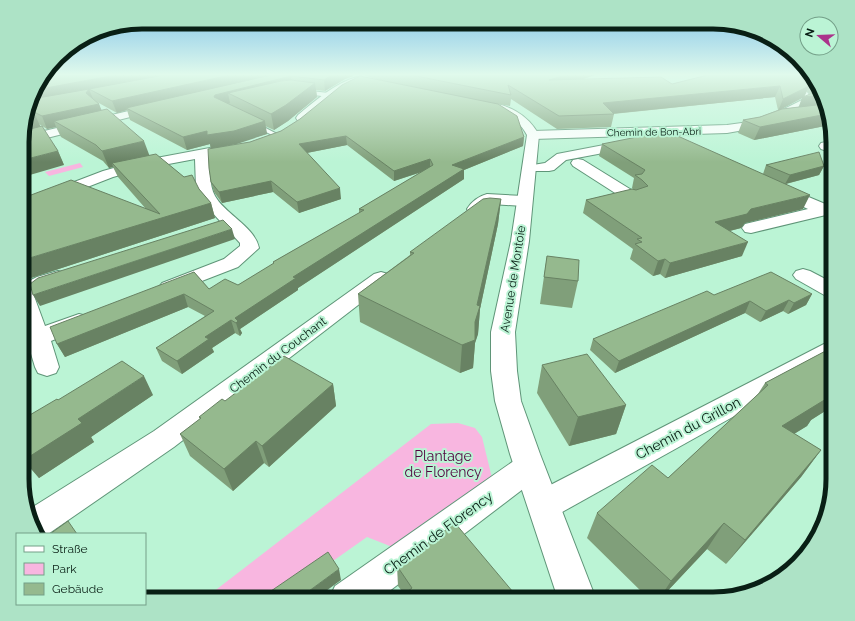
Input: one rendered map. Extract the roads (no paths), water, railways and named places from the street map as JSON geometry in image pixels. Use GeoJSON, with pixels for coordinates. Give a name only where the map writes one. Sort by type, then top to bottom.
{"type":"FeatureCollection","features":[{"type":"Feature","properties":{"kind":"street"},"geometry":{"type":"LineString","coordinates":[[261,142],[287,130],[318,104]]}},
{"type":"Feature","properties":{"kind":"street"},"geometry":{"type":"LineString","coordinates":[[483,104],[509,111],[524,121],[533,135]]}},
{"type":"Feature","properties":{"kind":"street"},"geometry":{"type":"LineString","coordinates":[[29,138],[168,105]]}},
{"type":"Feature","properties":{"kind":"street","name":"Chemin de Bon-Abri"},"geometry":{"type":"LineString","coordinates":[[533,135],[657,130],[716,130],[751,125],[774,117],[822,111]]}},
{"type":"Feature","properties":{"kind":"street","name":"Avenue de Montoie"},"geometry":{"type":"LineString","coordinates":[[533,135],[520,241],[503,332],[504,371],[508,401],[529,467],[575,592]]}},
{"type":"Feature","properties":{"kind":"street"},"geometry":{"type":"LineString","coordinates":[[538,168],[549,167],[558,158],[659,138],[671,139],[678,143]]}},
{"type":"Feature","properties":{"kind":"street"},"geometry":{"type":"LineString","coordinates":[[43,199],[108,174],[133,167],[229,149]]}},
{"type":"Feature","properties":{"kind":"street"},"geometry":{"type":"LineString","coordinates":[[150,294],[231,263],[250,248],[249,242],[208,199],[204,188],[202,154]]}},
{"type":"Feature","properties":{"kind":"street"},"geometry":{"type":"LineString","coordinates":[[578,163],[632,197]]}},
{"type":"Feature","properties":{"kind":"street"},"geometry":{"type":"LineString","coordinates":[[751,228],[824,210],[766,183]]}},
{"type":"Feature","properties":{"kind":"street"},"geometry":{"type":"LineString","coordinates":[[455,223],[487,199],[524,201]]}},
{"type":"Feature","properties":{"kind":"street"},"geometry":{"type":"LineString","coordinates":[[207,229],[230,221]]}},
{"type":"Feature","properties":{"kind":"street","name":"Chemin du Couchant"},"geometry":{"type":"LineString","coordinates":[[38,522],[164,439],[398,266]]}},
{"type":"Feature","properties":{"kind":"street"},"geometry":{"type":"LineString","coordinates":[[29,289],[37,284],[74,272]]}},
{"type":"Feature","properties":{"kind":"street"},"geometry":{"type":"LineString","coordinates":[[802,274],[826,288]]}},
{"type":"Feature","properties":{"kind":"street"},"geometry":{"type":"LineString","coordinates":[[29,312],[47,367]]}},
{"type":"Feature","properties":{"kind":"street"},"geometry":{"type":"LineString","coordinates":[[38,337],[98,314]]}},
{"type":"Feature","properties":{"kind":"street","name":"Chemin du Grillon"},"geometry":{"type":"LineString","coordinates":[[544,505],[826,354]]}},
{"type":"Feature","properties":{"kind":"street","name":"Chemin de Florency"},"geometry":{"type":"LineString","coordinates":[[358,592],[529,467]]}},
{"type":"Feature","properties":{"kind":"lane","name":"Chemin de Bon-Abri"},"geometry":{"type":"LineString","coordinates":[[774,117],[803,104]]}},
{"type":"Feature","properties":{"kind":"lane"},"geometry":{"type":"LineString","coordinates":[[247,120],[287,130]]}},
{"type":"Feature","properties":{"kind":"park label","name":"Plantage de Florency"},"geometry":{"type":"Point","coordinates":[443,464]}}]}
